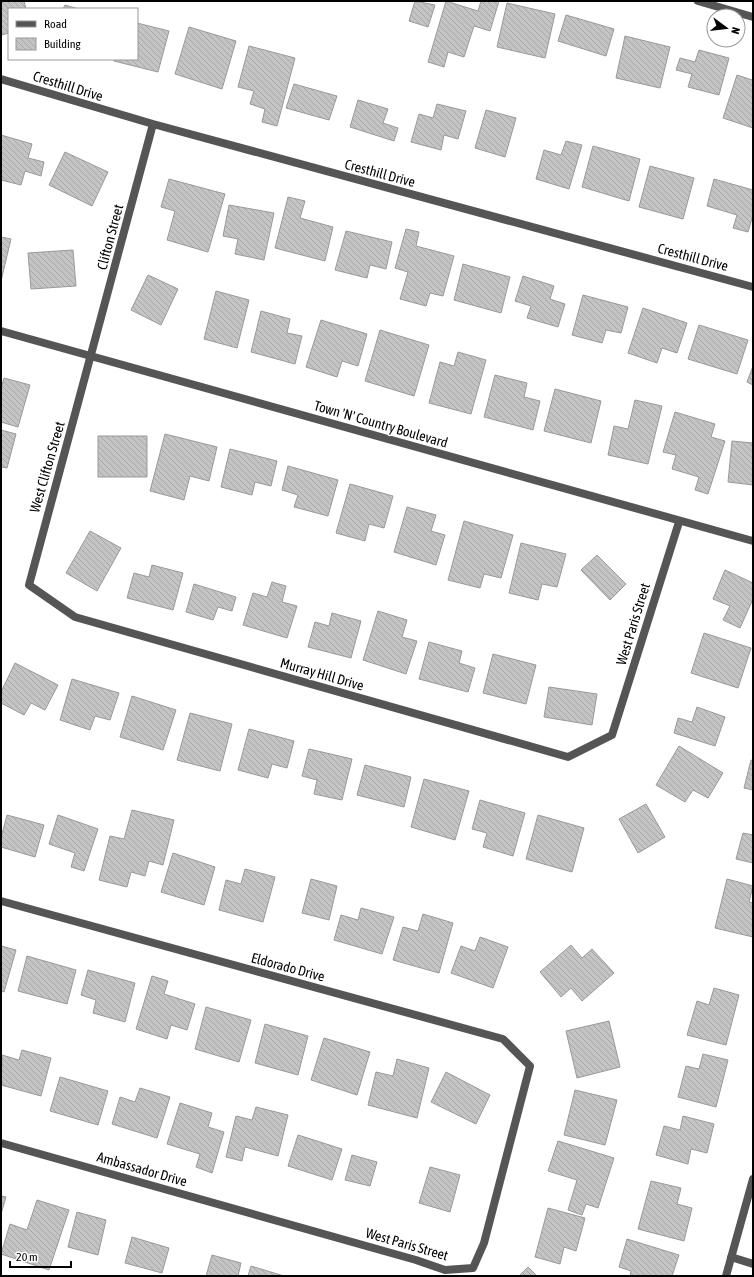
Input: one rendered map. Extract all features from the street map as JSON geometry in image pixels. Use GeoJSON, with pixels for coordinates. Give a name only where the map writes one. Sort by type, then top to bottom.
{"type":"FeatureCollection","features":[{"type":"Feature","properties":{"kind":"street"},"geometry":{"type":"LineString","coordinates":[[698,1],[753,17]]}},
{"type":"Feature","properties":{"kind":"street","name":"Cresthill Drive"},"geometry":{"type":"LineString","coordinates":[[1,79],[153,124],[753,287]]}},
{"type":"Feature","properties":{"kind":"street","name":"Clifton Street"},"geometry":{"type":"LineString","coordinates":[[92,355],[153,124]]}},
{"type":"Feature","properties":{"kind":"street","name":"Town 'N' Country Boulevard"},"geometry":{"type":"LineString","coordinates":[[1,331],[92,355],[679,522],[753,541]]}},
{"type":"Feature","properties":{"kind":"street","name":"West Clifton Street"},"geometry":{"type":"LineString","coordinates":[[29,585],[47,512],[92,355]]}},
{"type":"Feature","properties":{"kind":"street","name":"West Paris Street"},"geometry":{"type":"LineString","coordinates":[[612,735],[679,522]]}},
{"type":"Feature","properties":{"kind":"street","name":"Murray Hill Drive"},"geometry":{"type":"LineString","coordinates":[[29,585],[75,617],[568,757],[612,735]]}},
{"type":"Feature","properties":{"kind":"street","name":"Eldorado Drive"},"geometry":{"type":"LineString","coordinates":[[1,901],[502,1039],[530,1066],[522,1095]]}},
{"type":"Feature","properties":{"kind":"street","name":"West Paris Street"},"geometry":{"type":"LineString","coordinates":[[277,1220],[416,1260],[445,1270],[473,1268],[484,1243],[522,1095]]}},
{"type":"Feature","properties":{"kind":"street","name":"Ambassador Drive"},"geometry":{"type":"LineString","coordinates":[[1,1143],[277,1220]]}},
{"type":"Feature","properties":{"kind":"street"},"geometry":{"type":"LineString","coordinates":[[726,1276],[753,1179]]}},
{"type":"Feature","properties":{"kind":"street"},"geometry":{"type":"LineString","coordinates":[[731,1257],[753,1264]]}},
{"type":"Feature","properties":{"kind":"building"},"geometry":{"type":"Polygon","coordinates":[[[1,1],[24,1],[26,8],[8,8],[8,33],[1,35],[1,1]]]}},
{"type":"Feature","properties":{"kind":"building"},"geometry":{"type":"Polygon","coordinates":[[[415,1],[435,5],[428,27],[409,21],[415,1]]]}},
{"type":"Feature","properties":{"kind":"building"},"geometry":{"type":"Polygon","coordinates":[[[446,1],[478,11],[481,1],[499,1],[490,31],[474,26],[464,57],[448,52],[444,67],[428,62],[446,1]]]}},
{"type":"Feature","properties":{"kind":"building"},"geometry":{"type":"Polygon","coordinates":[[[507,3],[555,14],[545,58],[497,47],[507,3]]]}},
{"type":"Feature","properties":{"kind":"building"},"geometry":{"type":"Polygon","coordinates":[[[65,5],[76,8],[64,8],[65,5]]]}},
{"type":"Feature","properties":{"kind":"building"},"geometry":{"type":"Polygon","coordinates":[[[566,15],[614,29],[606,56],[558,41],[566,15]]]}},
{"type":"Feature","properties":{"kind":"building"},"geometry":{"type":"Polygon","coordinates":[[[138,23],[169,31],[158,72],[114,61],[138,60],[138,23]]]}},
{"type":"Feature","properties":{"kind":"building"},"geometry":{"type":"Polygon","coordinates":[[[189,27],[236,41],[222,89],[175,74],[189,27]]]}},
{"type":"Feature","properties":{"kind":"building"},"geometry":{"type":"Polygon","coordinates":[[[625,36],[670,47],[660,88],[616,78],[625,36]]]}},
{"type":"Feature","properties":{"kind":"building"},"geometry":{"type":"Polygon","coordinates":[[[249,46],[295,58],[277,126],[262,122],[265,109],[250,104],[254,91],[238,87],[249,46]]]}},
{"type":"Feature","properties":{"kind":"building"},"geometry":{"type":"Polygon","coordinates":[[[699,50],[729,58],[719,95],[688,87],[692,74],[676,70],[680,58],[695,62],[699,50]]]}},
{"type":"Feature","properties":{"kind":"building"},"geometry":{"type":"Polygon","coordinates":[[[737,75],[752,80],[753,78],[753,128],[723,118],[737,75]]]}},
{"type":"Feature","properties":{"kind":"building"},"geometry":{"type":"Polygon","coordinates":[[[294,84],[337,96],[329,120],[286,108],[294,84]]]}},
{"type":"Feature","properties":{"kind":"building"},"geometry":{"type":"Polygon","coordinates":[[[358,100],[388,109],[383,123],[398,128],[394,141],[350,127],[358,100]]]}},
{"type":"Feature","properties":{"kind":"building"},"geometry":{"type":"Polygon","coordinates":[[[437,104],[466,111],[458,139],[444,135],[441,150],[411,142],[419,114],[433,118],[437,104]]]}},
{"type":"Feature","properties":{"kind":"building"},"geometry":{"type":"Polygon","coordinates":[[[486,110],[516,118],[505,157],[475,148],[486,110]]]}},
{"type":"Feature","properties":{"kind":"building"},"geometry":{"type":"Polygon","coordinates":[[[1,135],[32,144],[28,158],[44,162],[41,176],[25,171],[21,185],[1,180],[1,135]]]}},
{"type":"Feature","properties":{"kind":"building"},"geometry":{"type":"Polygon","coordinates":[[[566,141],[582,145],[569,189],[536,179],[544,150],[561,155],[566,141]]]}},
{"type":"Feature","properties":{"kind":"building"},"geometry":{"type":"Polygon","coordinates":[[[593,146],[640,159],[629,201],[582,187],[593,146]]]}},
{"type":"Feature","properties":{"kind":"building"},"geometry":{"type":"Polygon","coordinates":[[[65,152],[108,172],[92,206],[49,185],[65,152]]]}},
{"type":"Feature","properties":{"kind":"building"},"geometry":{"type":"Polygon","coordinates":[[[650,166],[694,178],[683,219],[639,207],[650,166]]]}},
{"type":"Feature","properties":{"kind":"building"},"geometry":{"type":"Polygon","coordinates":[[[169,179],[225,194],[208,252],[167,240],[175,211],[161,207],[169,179]]]}},
{"type":"Feature","properties":{"kind":"building"},"geometry":{"type":"Polygon","coordinates":[[[714,179],[753,190],[753,215],[748,232],[733,228],[737,215],[707,206],[714,179]]]}},
{"type":"Feature","properties":{"kind":"building"},"geometry":{"type":"Polygon","coordinates":[[[288,197],[305,201],[300,218],[333,227],[325,261],[275,248],[288,197]]]}},
{"type":"Feature","properties":{"kind":"building"},"geometry":{"type":"Polygon","coordinates":[[[229,205],[274,213],[264,260],[235,254],[238,239],[223,236],[229,205]]]}},
{"type":"Feature","properties":{"kind":"building"},"geometry":{"type":"Polygon","coordinates":[[[406,229],[419,232],[416,246],[454,256],[443,296],[430,293],[426,306],[400,299],[408,272],[395,268],[406,229]]]}},
{"type":"Feature","properties":{"kind":"building"},"geometry":{"type":"Polygon","coordinates":[[[346,231],[392,242],[386,269],[370,265],[367,278],[335,270],[346,231]]]}},
{"type":"Feature","properties":{"kind":"building"},"geometry":{"type":"Polygon","coordinates":[[[1,237],[11,239],[1,281],[1,237]]]}},
{"type":"Feature","properties":{"kind":"building"},"geometry":{"type":"Polygon","coordinates":[[[73,250],[76,286],[31,289],[28,253],[73,250]]]}},
{"type":"Feature","properties":{"kind":"building"},"geometry":{"type":"Polygon","coordinates":[[[463,264],[510,277],[501,313],[454,300],[463,264]]]}},
{"type":"Feature","properties":{"kind":"building"},"geometry":{"type":"Polygon","coordinates":[[[148,275],[178,289],[161,325],[131,310],[148,275]]]}},
{"type":"Feature","properties":{"kind":"building"},"geometry":{"type":"Polygon","coordinates":[[[523,276],[554,286],[550,299],[565,304],[558,327],[527,318],[531,306],[515,301],[523,276]]]}},
{"type":"Feature","properties":{"kind":"building"},"geometry":{"type":"Polygon","coordinates":[[[216,291],[249,300],[237,348],[204,339],[216,291]]]}},
{"type":"Feature","properties":{"kind":"building"},"geometry":{"type":"Polygon","coordinates":[[[583,295],[628,307],[621,333],[606,330],[602,343],[572,335],[583,295]]]}},
{"type":"Feature","properties":{"kind":"building"},"geometry":{"type":"Polygon","coordinates":[[[643,308],[687,323],[677,353],[662,348],[657,363],[628,353],[643,308]]]}},
{"type":"Feature","properties":{"kind":"building"},"geometry":{"type":"Polygon","coordinates":[[[261,311],[290,319],[287,333],[302,336],[295,364],[251,352],[261,311]]]}},
{"type":"Feature","properties":{"kind":"building"},"geometry":{"type":"Polygon","coordinates":[[[321,320],[367,334],[358,366],[342,361],[337,377],[306,367],[321,320]]]}},
{"type":"Feature","properties":{"kind":"building"},"geometry":{"type":"Polygon","coordinates":[[[699,325],[748,340],[737,374],[688,359],[699,325]]]}},
{"type":"Feature","properties":{"kind":"building"},"geometry":{"type":"Polygon","coordinates":[[[380,330],[429,345],[414,396],[365,381],[380,330]]]}},
{"type":"Feature","properties":{"kind":"building"},"geometry":{"type":"Polygon","coordinates":[[[458,352],[486,360],[471,414],[429,403],[440,362],[454,366],[458,352]]]}},
{"type":"Feature","properties":{"kind":"building"},"geometry":{"type":"Polygon","coordinates":[[[753,366],[753,385],[747,382],[753,366]]]}},
{"type":"Feature","properties":{"kind":"building"},"geometry":{"type":"Polygon","coordinates":[[[495,375],[527,383],[524,397],[540,401],[533,430],[484,417],[495,375]]]}},
{"type":"Feature","properties":{"kind":"building"},"geometry":{"type":"Polygon","coordinates":[[[4,378],[30,385],[18,427],[1,422],[1,389],[4,378]]]}},
{"type":"Feature","properties":{"kind":"building"},"geometry":{"type":"Polygon","coordinates":[[[555,389],[601,401],[591,443],[544,431],[555,389]]]}},
{"type":"Feature","properties":{"kind":"building"},"geometry":{"type":"Polygon","coordinates":[[[635,400],[662,406],[648,464],[608,455],[614,426],[628,429],[635,400]]]}},
{"type":"Feature","properties":{"kind":"building"},"geometry":{"type":"Polygon","coordinates":[[[675,412],[715,424],[711,437],[725,441],[708,494],[695,490],[699,477],[672,469],[676,455],[663,452],[675,412]]]}},
{"type":"Feature","properties":{"kind":"building"},"geometry":{"type":"Polygon","coordinates":[[[1,430],[16,434],[7,468],[1,467],[1,430]]]}},
{"type":"Feature","properties":{"kind":"building"},"geometry":{"type":"Polygon","coordinates":[[[165,434],[217,447],[209,481],[190,476],[184,500],[150,491],[165,434]]]}},
{"type":"Feature","properties":{"kind":"building"},"geometry":{"type":"Polygon","coordinates":[[[98,436],[147,436],[147,477],[98,477],[98,436]]]}},
{"type":"Feature","properties":{"kind":"building"},"geometry":{"type":"Polygon","coordinates":[[[732,441],[753,443],[753,485],[728,482],[732,441]]]}},
{"type":"Feature","properties":{"kind":"building"},"geometry":{"type":"Polygon","coordinates":[[[230,449],[277,461],[271,486],[255,482],[252,495],[221,487],[230,449]]]}},
{"type":"Feature","properties":{"kind":"building"},"geometry":{"type":"Polygon","coordinates":[[[288,466],[338,480],[328,516],[294,507],[298,495],[282,490],[288,466]]]}},
{"type":"Feature","properties":{"kind":"building"},"geometry":{"type":"Polygon","coordinates":[[[350,484],[393,496],[384,528],[369,524],[365,541],[336,533],[350,484]]]}},
{"type":"Feature","properties":{"kind":"building"},"geometry":{"type":"Polygon","coordinates":[[[407,507],[436,515],[431,531],[445,535],[436,565],[394,552],[407,507]]]}},
{"type":"Feature","properties":{"kind":"building"},"geometry":{"type":"Polygon","coordinates":[[[464,521],[513,535],[501,578],[484,574],[480,588],[448,580],[464,521]]]}},
{"type":"Feature","properties":{"kind":"building"},"geometry":{"type":"Polygon","coordinates":[[[90,531],[121,548],[97,591],[66,573],[90,531]]]}},
{"type":"Feature","properties":{"kind":"building"},"geometry":{"type":"Polygon","coordinates":[[[521,543],[566,554],[557,587],[542,584],[538,600],[509,593],[521,543]]]}},
{"type":"Feature","properties":{"kind":"building"},"geometry":{"type":"Polygon","coordinates":[[[597,555],[626,584],[610,600],[581,570],[597,555]]]}},
{"type":"Feature","properties":{"kind":"building"},"geometry":{"type":"Polygon","coordinates":[[[152,565],[183,573],[173,610],[127,598],[134,573],[149,577],[152,565]]]}},
{"type":"Feature","properties":{"kind":"building"},"geometry":{"type":"Polygon","coordinates":[[[725,570],[753,583],[753,599],[740,628],[723,620],[730,606],[713,599],[725,570]]]}},
{"type":"Feature","properties":{"kind":"building"},"geometry":{"type":"Polygon","coordinates":[[[272,582],[286,586],[282,602],[297,606],[287,638],[243,625],[253,593],[267,597],[272,582]]]}},
{"type":"Feature","properties":{"kind":"building"},"geometry":{"type":"Polygon","coordinates":[[[194,584],[236,597],[232,611],[218,607],[213,620],[186,612],[194,584]]]}},
{"type":"Feature","properties":{"kind":"building"},"geometry":{"type":"Polygon","coordinates":[[[378,611],[407,620],[402,637],[417,641],[406,674],[363,660],[378,611]]]}},
{"type":"Feature","properties":{"kind":"building"},"geometry":{"type":"Polygon","coordinates":[[[332,613],[361,621],[351,658],[308,647],[315,622],[329,626],[332,613]]]}},
{"type":"Feature","properties":{"kind":"building"},"geometry":{"type":"Polygon","coordinates":[[[704,633],[751,648],[738,688],[691,673],[704,633]]]}},
{"type":"Feature","properties":{"kind":"building"},"geometry":{"type":"Polygon","coordinates":[[[429,642],[462,651],[459,663],[475,668],[468,692],[419,679],[429,642]]]}},
{"type":"Feature","properties":{"kind":"building"},"geometry":{"type":"Polygon","coordinates":[[[493,654],[536,665],[526,704],[483,693],[493,654]]]}},
{"type":"Feature","properties":{"kind":"building"},"geometry":{"type":"Polygon","coordinates":[[[15,663],[58,685],[45,710],[31,703],[24,715],[1,703],[1,692],[15,663]]]}},
{"type":"Feature","properties":{"kind":"building"},"geometry":{"type":"Polygon","coordinates":[[[72,679],[119,693],[110,720],[95,716],[90,730],[60,720],[72,679]]]}},
{"type":"Feature","properties":{"kind":"building"},"geometry":{"type":"Polygon","coordinates":[[[549,687],[597,694],[592,725],[544,717],[549,687]]]}},
{"type":"Feature","properties":{"kind":"building"},"geometry":{"type":"Polygon","coordinates":[[[132,696],[176,710],[163,750],[120,737],[132,696]]]}},
{"type":"Feature","properties":{"kind":"building"},"geometry":{"type":"Polygon","coordinates":[[[697,707],[725,717],[715,746],[674,733],[678,718],[692,722],[697,707]]]}},
{"type":"Feature","properties":{"kind":"building"},"geometry":{"type":"Polygon","coordinates":[[[190,713],[232,724],[220,771],[177,760],[190,713]]]}},
{"type":"Feature","properties":{"kind":"building"},"geometry":{"type":"Polygon","coordinates":[[[249,729],[294,741],[287,768],[272,764],[268,778],[238,770],[249,729]]]}},
{"type":"Feature","properties":{"kind":"building"},"geometry":{"type":"Polygon","coordinates":[[[679,746],[723,773],[708,798],[693,790],[685,802],[656,785],[679,746]]]}},
{"type":"Feature","properties":{"kind":"building"},"geometry":{"type":"Polygon","coordinates":[[[309,749],[352,759],[342,800],[314,794],[317,780],[302,776],[309,749]]]}},
{"type":"Feature","properties":{"kind":"building"},"geometry":{"type":"Polygon","coordinates":[[[751,760],[753,761],[753,790],[744,788],[751,760]]]}},
{"type":"Feature","properties":{"kind":"building"},"geometry":{"type":"Polygon","coordinates":[[[365,765],[411,777],[404,807],[357,795],[365,765]]]}},
{"type":"Feature","properties":{"kind":"building"},"geometry":{"type":"Polygon","coordinates":[[[424,779],[469,791],[455,840],[411,827],[424,779]]]}},
{"type":"Feature","properties":{"kind":"building"},"geometry":{"type":"Polygon","coordinates":[[[480,800],[525,813],[513,856],[483,847],[487,833],[472,829],[480,800]]]}},
{"type":"Feature","properties":{"kind":"building"},"geometry":{"type":"Polygon","coordinates":[[[646,804],[665,837],[638,853],[619,819],[646,804]]]}},
{"type":"Feature","properties":{"kind":"building"},"geometry":{"type":"Polygon","coordinates":[[[132,810],[174,820],[163,865],[149,861],[145,876],[131,872],[127,887],[99,880],[110,836],[124,839],[132,810]]]}},
{"type":"Feature","properties":{"kind":"building"},"geometry":{"type":"Polygon","coordinates":[[[7,815],[44,825],[35,857],[1,847],[1,838],[7,815]]]}},
{"type":"Feature","properties":{"kind":"building"},"geometry":{"type":"Polygon","coordinates":[[[58,815],[98,829],[84,871],[71,867],[75,853],[49,844],[58,815]]]}},
{"type":"Feature","properties":{"kind":"building"},"geometry":{"type":"Polygon","coordinates":[[[538,815],[584,828],[572,872],[526,859],[538,815]]]}},
{"type":"Feature","properties":{"kind":"building"},"geometry":{"type":"Polygon","coordinates":[[[743,833],[753,835],[753,863],[736,859],[743,833]]]}},
{"type":"Feature","properties":{"kind":"building"},"geometry":{"type":"Polygon","coordinates":[[[173,853],[215,867],[204,905],[161,892],[173,853]]]}},
{"type":"Feature","properties":{"kind":"building"},"geometry":{"type":"Polygon","coordinates":[[[245,869],[275,877],[263,922],[219,910],[226,880],[241,884],[245,869]]]}},
{"type":"Feature","properties":{"kind":"building"},"geometry":{"type":"Polygon","coordinates":[[[311,879],[337,886],[329,920],[302,913],[311,879]]]}},
{"type":"Feature","properties":{"kind":"building"},"geometry":{"type":"Polygon","coordinates":[[[727,879],[753,886],[749,902],[753,903],[753,937],[715,928],[727,879]]]}},
{"type":"Feature","properties":{"kind":"building"},"geometry":{"type":"Polygon","coordinates":[[[361,908],[394,917],[382,954],[334,940],[341,915],[358,920],[361,908]]]}},
{"type":"Feature","properties":{"kind":"building"},"geometry":{"type":"Polygon","coordinates":[[[423,914],[453,923],[439,973],[393,960],[403,927],[418,931],[423,914]]]}},
{"type":"Feature","properties":{"kind":"building"},"geometry":{"type":"Polygon","coordinates":[[[480,937],[508,947],[493,988],[451,973],[461,946],[475,951],[480,937]]]}},
{"type":"Feature","properties":{"kind":"building"},"geometry":{"type":"Polygon","coordinates":[[[571,945],[582,958],[592,949],[614,973],[582,1001],[571,988],[561,997],[540,972],[571,945]]]}},
{"type":"Feature","properties":{"kind":"building"},"geometry":{"type":"Polygon","coordinates":[[[1,946],[16,950],[4,992],[1,991],[1,946]]]}},
{"type":"Feature","properties":{"kind":"building"},"geometry":{"type":"Polygon","coordinates":[[[27,956],[76,970],[67,1004],[18,991],[27,956]]]}},
{"type":"Feature","properties":{"kind":"building"},"geometry":{"type":"Polygon","coordinates":[[[88,970],[135,983],[125,1022],[93,1013],[96,1000],[81,995],[88,970]]]}},
{"type":"Feature","properties":{"kind":"building"},"geometry":{"type":"Polygon","coordinates":[[[152,976],[168,981],[164,994],[195,1004],[187,1030],[171,1025],[167,1039],[136,1029],[152,976]]]}},
{"type":"Feature","properties":{"kind":"building"},"geometry":{"type":"Polygon","coordinates":[[[714,988],[739,995],[726,1045],[687,1035],[697,1001],[709,1005],[714,988]]]}},
{"type":"Feature","properties":{"kind":"building"},"geometry":{"type":"Polygon","coordinates":[[[206,1007],[251,1020],[239,1062],[195,1049],[206,1007]]]}},
{"type":"Feature","properties":{"kind":"building"},"geometry":{"type":"Polygon","coordinates":[[[609,1021],[620,1067],[577,1078],[566,1031],[609,1021]]]}},
{"type":"Feature","properties":{"kind":"building"},"geometry":{"type":"Polygon","coordinates":[[[265,1024],[308,1036],[298,1075],[255,1063],[265,1024]]]}},
{"type":"Feature","properties":{"kind":"building"},"geometry":{"type":"Polygon","coordinates":[[[324,1038],[370,1052],[357,1095],[311,1080],[324,1038]]]}},
{"type":"Feature","properties":{"kind":"building"},"geometry":{"type":"Polygon","coordinates":[[[22,1050],[51,1058],[41,1096],[1,1085],[2,1055],[19,1060],[22,1050]]]}},
{"type":"Feature","properties":{"kind":"building"},"geometry":{"type":"Polygon","coordinates":[[[703,1054],[728,1060],[716,1107],[678,1097],[686,1066],[699,1069],[703,1054]]]}},
{"type":"Feature","properties":{"kind":"building"},"geometry":{"type":"Polygon","coordinates":[[[397,1059],[429,1068],[417,1118],[368,1105],[376,1072],[393,1076],[397,1059]]]}},
{"type":"Feature","properties":{"kind":"building"},"geometry":{"type":"Polygon","coordinates":[[[446,1072],[490,1095],[476,1124],[431,1102],[446,1072]]]}},
{"type":"Feature","properties":{"kind":"building"},"geometry":{"type":"Polygon","coordinates":[[[60,1077],[108,1091],[98,1125],[50,1111],[60,1077]]]}},
{"type":"Feature","properties":{"kind":"building"},"geometry":{"type":"Polygon","coordinates":[[[140,1088],[170,1097],[157,1138],[112,1124],[120,1097],[135,1102],[140,1088]]]}},
{"type":"Feature","properties":{"kind":"building"},"geometry":{"type":"Polygon","coordinates":[[[575,1090],[617,1100],[605,1145],[564,1135],[575,1090]]]}},
{"type":"Feature","properties":{"kind":"building"},"geometry":{"type":"Polygon","coordinates":[[[180,1103],[212,1113],[208,1127],[224,1132],[212,1173],[196,1167],[200,1154],[167,1144],[180,1103]]]}},
{"type":"Feature","properties":{"kind":"building"},"geometry":{"type":"Polygon","coordinates":[[[256,1107],[288,1115],[278,1156],[245,1147],[242,1161],[226,1157],[236,1116],[252,1120],[256,1107]]]}},
{"type":"Feature","properties":{"kind":"building"},"geometry":{"type":"Polygon","coordinates":[[[683,1116],[714,1124],[707,1153],[691,1149],[688,1164],[656,1155],[664,1126],[680,1130],[683,1116]]]}},
{"type":"Feature","properties":{"kind":"building"},"geometry":{"type":"Polygon","coordinates":[[[298,1135],[342,1149],[332,1180],[288,1166],[298,1135]]]}},
{"type":"Feature","properties":{"kind":"building"},"geometry":{"type":"Polygon","coordinates":[[[558,1141],[614,1158],[598,1208],[586,1204],[582,1215],[568,1210],[577,1180],[548,1171],[558,1141]]]}},
{"type":"Feature","properties":{"kind":"building"},"geometry":{"type":"Polygon","coordinates":[[[352,1155],[377,1162],[370,1186],[345,1180],[352,1155]]]}},
{"type":"Feature","properties":{"kind":"building"},"geometry":{"type":"Polygon","coordinates":[[[430,1167],[460,1175],[450,1212],[419,1203],[430,1167]]]}},
{"type":"Feature","properties":{"kind":"building"},"geometry":{"type":"Polygon","coordinates":[[[651,1181],[681,1188],[677,1204],[692,1208],[684,1241],[638,1229],[651,1181]]]}},
{"type":"Feature","properties":{"kind":"building"},"geometry":{"type":"Polygon","coordinates":[[[1,1196],[6,1197],[1,1214],[1,1196]]]}},
{"type":"Feature","properties":{"kind":"building"},"geometry":{"type":"Polygon","coordinates":[[[37,1200],[69,1210],[49,1270],[1,1254],[10,1224],[27,1230],[37,1200]]]}},
{"type":"Feature","properties":{"kind":"building"},"geometry":{"type":"Polygon","coordinates":[[[548,1208],[585,1218],[576,1251],[564,1247],[560,1264],[535,1257],[548,1208]]]}},
{"type":"Feature","properties":{"kind":"building"},"geometry":{"type":"Polygon","coordinates":[[[77,1212],[106,1220],[98,1255],[68,1247],[77,1212]]]}},
{"type":"Feature","properties":{"kind":"building"},"geometry":{"type":"Polygon","coordinates":[[[132,1237],[169,1248],[162,1273],[125,1263],[132,1237]]]}},
{"type":"Feature","properties":{"kind":"building"},"geometry":{"type":"Polygon","coordinates":[[[627,1239],[679,1255],[672,1276],[630,1276],[631,1271],[619,1267],[627,1239]]]}},
{"type":"Feature","properties":{"kind":"building"},"geometry":{"type":"Polygon","coordinates":[[[212,1255],[241,1263],[238,1276],[206,1276],[212,1255]]]}},
{"type":"Feature","properties":{"kind":"building"},"geometry":{"type":"Polygon","coordinates":[[[251,1266],[284,1276],[248,1276],[251,1266]]]}},
{"type":"Feature","properties":{"kind":"building"},"geometry":{"type":"Polygon","coordinates":[[[528,1267],[537,1276],[519,1276],[528,1267]]]}}]}
